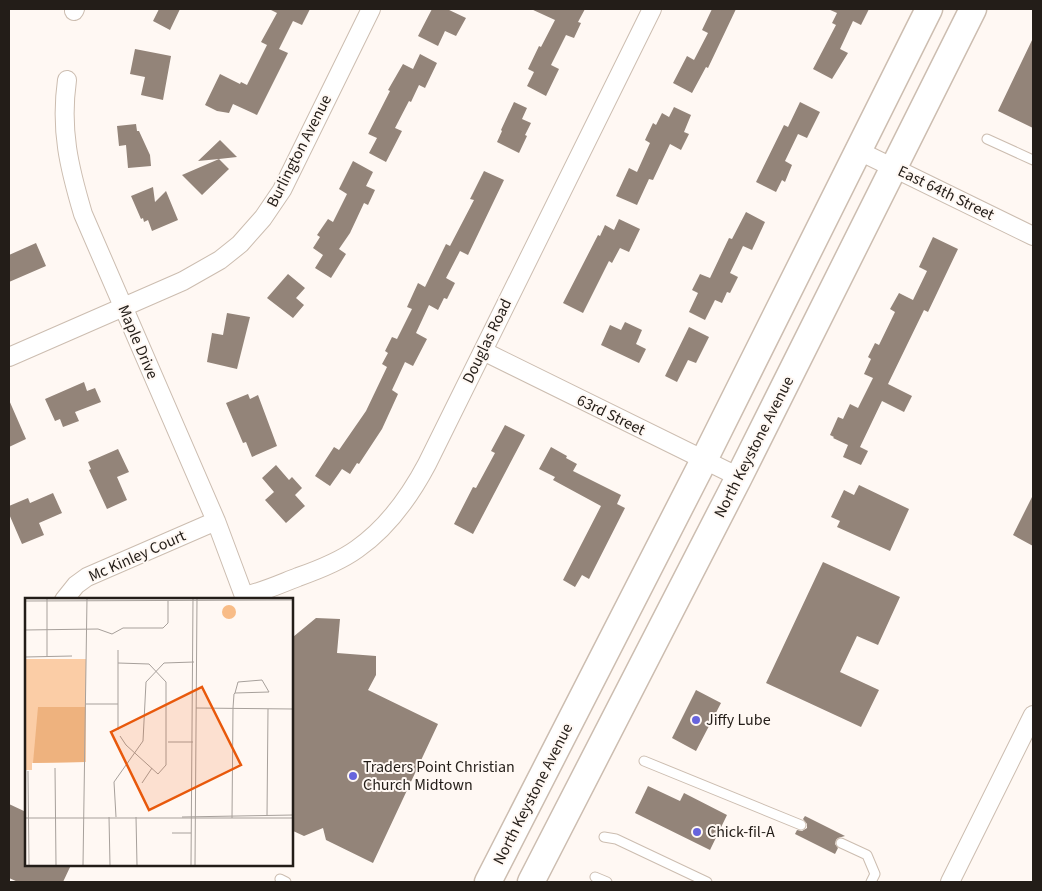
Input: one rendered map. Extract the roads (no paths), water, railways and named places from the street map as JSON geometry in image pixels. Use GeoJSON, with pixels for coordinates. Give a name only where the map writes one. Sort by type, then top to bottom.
{"type":"FeatureCollection","features":[{"type":"Feature","properties":{"kind":"main road","name":"North Keystone Avenue"},"geometry":{"type":"LineString","coordinates":[[488,882],[704,460],[929,9]]}},
{"type":"Feature","properties":{"kind":"main road","name":"North Keystone Avenue"},"geometry":{"type":"LineString","coordinates":[[531,882],[739,477],[973,9]]}},
{"type":"Feature","properties":{"kind":"street","name":"Burlington Avenue"},"geometry":{"type":"LineString","coordinates":[[9,357],[198,274],[240,244],[258,225],[286,182],[370,9]]}},
{"type":"Feature","properties":{"kind":"street","name":"Douglas Road"},"geometry":{"type":"LineString","coordinates":[[244,596],[260,592],[322,568],[356,550],[383,526],[405,500],[419,479],[652,9]]}},
{"type":"Feature","properties":{"kind":"street","name":"Maple Drive"},"geometry":{"type":"LineString","coordinates":[[67,80],[64,105],[67,156],[72,180],[83,214],[216,521],[244,596]]}},
{"type":"Feature","properties":{"kind":"street","name":"East 64th Street"},"geometry":{"type":"LineString","coordinates":[[859,151],[1033,236]]}},
{"type":"Feature","properties":{"kind":"street","name":"63rd Street"},"geometry":{"type":"LineString","coordinates":[[483,351],[739,477]]}},
{"type":"Feature","properties":{"kind":"street","name":"Mc Kinley Court"},"geometry":{"type":"LineString","coordinates":[[66,598],[76,585],[87,577],[216,521]]}},
{"type":"Feature","properties":{"kind":"street"},"geometry":{"type":"LineString","coordinates":[[950,882],[1033,715]]}},
{"type":"Feature","properties":{"kind":"lane"},"geometry":{"type":"LineString","coordinates":[[988,138],[1033,160]]}},
{"type":"Feature","properties":{"kind":"lane"},"geometry":{"type":"LineString","coordinates":[[644,761],[801,825]]}},
{"type":"Feature","properties":{"kind":"lane"},"geometry":{"type":"LineString","coordinates":[[604,837],[616,839],[707,882]]}},
{"type":"Feature","properties":{"kind":"lane"},"geometry":{"type":"LineString","coordinates":[[841,843],[867,855],[876,874],[871,882]]}},
{"type":"Feature","properties":{"kind":"lane"},"geometry":{"type":"LineString","coordinates":[[595,877],[607,882]]}},
{"type":"Feature","properties":{"kind":"place","name":"Jiffy Lube"},"geometry":{"type":"Point","coordinates":[696,720]}},
{"type":"Feature","properties":{"kind":"place","name":"Traders Point Christian Church Midtown"},"geometry":{"type":"Point","coordinates":[353,776]}},
{"type":"Feature","properties":{"kind":"place","name":"Chick-fil-A"},"geometry":{"type":"Point","coordinates":[697,832]}}]}
